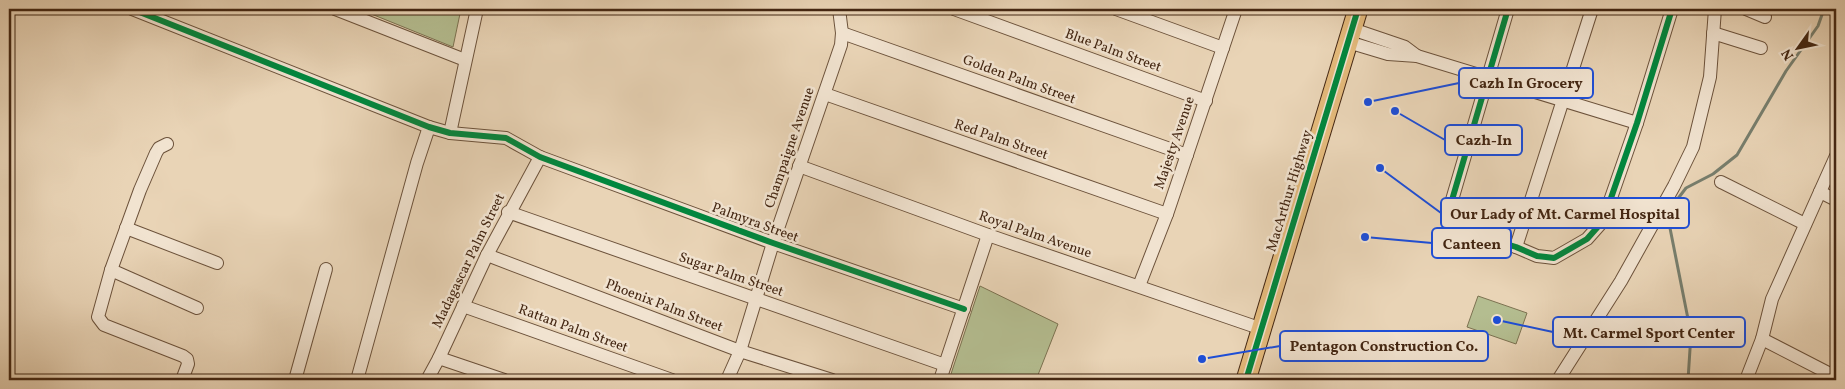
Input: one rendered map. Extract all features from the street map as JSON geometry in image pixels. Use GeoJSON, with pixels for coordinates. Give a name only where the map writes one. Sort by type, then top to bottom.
{"type":"FeatureCollection","features":[{"type":"Feature","properties":{"kind":"highway","name":"MacArthur Highway"},"geometry":{"type":"LineString","coordinates":[[1246,380],[1358,9]]}},
{"type":"Feature","properties":{"kind":"street"},"geometry":{"type":"LineString","coordinates":[[335,9],[465,60]]}},
{"type":"Feature","properties":{"kind":"street"},"geometry":{"type":"LineString","coordinates":[[450,133],[477,9]]}},
{"type":"Feature","properties":{"kind":"street","name":"Champaigne Avenue"},"geometry":{"type":"LineString","coordinates":[[727,380],[740,351],[773,243],[841,45],[842,33],[839,9]]}},
{"type":"Feature","properties":{"kind":"street","name":"Blue Palm Street"},"geometry":{"type":"LineString","coordinates":[[954,9],[1206,101]]}},
{"type":"Feature","properties":{"kind":"street"},"geometry":{"type":"LineString","coordinates":[[1116,9],[1223,48]]}},
{"type":"Feature","properties":{"kind":"street","name":"Majesty Avenue"},"geometry":{"type":"LineString","coordinates":[[1139,286],[1167,214],[1236,9]]}},
{"type":"Feature","properties":{"kind":"street"},"geometry":{"type":"LineString","coordinates":[[1508,9],[1447,217],[1450,224],[1455,228],[1516,247],[1537,256],[1554,258],[1587,239],[1603,221],[1637,123],[1672,9]]}},
{"type":"Feature","properties":{"kind":"street"},"geometry":{"type":"LineString","coordinates":[[1516,247],[1592,9]]}},
{"type":"Feature","properties":{"kind":"street"},"geometry":{"type":"LineString","coordinates":[[1558,380],[1621,281],[1674,186],[1693,147],[1710,77],[1715,9]]}},
{"type":"Feature","properties":{"kind":"street"},"geometry":{"type":"LineString","coordinates":[[1746,9],[1765,17]]}},
{"type":"Feature","properties":{"kind":"street","name":"Palmyra Street"},"geometry":{"type":"LineString","coordinates":[[140,10],[429,127],[450,133],[506,138],[540,156],[773,243],[964,308]]}},
{"type":"Feature","properties":{"kind":"street","name":"Golden Palm Street"},"geometry":{"type":"LineString","coordinates":[[842,33],[1187,155]]}},
{"type":"Feature","properties":{"kind":"street"},"geometry":{"type":"LineString","coordinates":[[1714,33],[1761,48]]}},
{"type":"Feature","properties":{"kind":"street"},"geometry":{"type":"LineString","coordinates":[[1350,35],[1389,49],[1405,47],[1417,56],[1637,123]]}},
{"type":"Feature","properties":{"kind":"street","name":"Red Palm Street"},"geometry":{"type":"LineString","coordinates":[[825,94],[1167,214]]}},
{"type":"Feature","properties":{"kind":"street"},"geometry":{"type":"LineString","coordinates":[[357,380],[417,163],[429,127]]}},
{"type":"Feature","properties":{"kind":"street"},"geometry":{"type":"LineString","coordinates":[[167,144],[159,148],[152,160],[111,270],[98,317],[100,322],[183,356],[187,359],[188,364],[182,380]]}},
{"type":"Feature","properties":{"kind":"street","name":"Madagascar Palm Street"},"geometry":{"type":"LineString","coordinates":[[427,380],[486,255],[540,156]]}},
{"type":"Feature","properties":{"kind":"street"},"geometry":{"type":"LineString","coordinates":[[1746,380],[1762,339],[1772,299],[1836,156]]}},
{"type":"Feature","properties":{"kind":"street","name":"Royal Palm Avenue"},"geometry":{"type":"LineString","coordinates":[[799,166],[988,235],[1262,329]]}},
{"type":"Feature","properties":{"kind":"street"},"geometry":{"type":"LineString","coordinates":[[1721,182],[1805,224]]}},
{"type":"Feature","properties":{"kind":"street"},"geometry":{"type":"LineString","coordinates":[[1820,192],[1836,200]]}},
{"type":"Feature","properties":{"kind":"street","name":"Sugar Palm Street"},"geometry":{"type":"LineString","coordinates":[[508,212],[945,365]]}},
{"type":"Feature","properties":{"kind":"street"},"geometry":{"type":"LineString","coordinates":[[126,228],[217,263]]}},
{"type":"Feature","properties":{"kind":"street"},"geometry":{"type":"LineString","coordinates":[[940,380],[988,235]]}},
{"type":"Feature","properties":{"kind":"street","name":"Phoenix Palm Street"},"geometry":{"type":"LineString","coordinates":[[486,255],[740,351],[832,380]]}},
{"type":"Feature","properties":{"kind":"street"},"geometry":{"type":"LineString","coordinates":[[111,270],[197,308]]}},
{"type":"Feature","properties":{"kind":"street"},"geometry":{"type":"LineString","coordinates":[[294,380],[326,270]]}},
{"type":"Feature","properties":{"kind":"street","name":"Rattan Palm Street"},"geometry":{"type":"LineString","coordinates":[[463,306],[672,380]]}},
{"type":"Feature","properties":{"kind":"street"},"geometry":{"type":"LineString","coordinates":[[1762,339],[1836,377]]}},
{"type":"Feature","properties":{"kind":"street"},"geometry":{"type":"LineString","coordinates":[[439,358],[504,380]]}},
{"type":"Feature","properties":{"kind":"green space"},"geometry":{"type":"Polygon","coordinates":[[[359,9],[461,9],[453,47],[359,9]]]}},
{"type":"Feature","properties":{"kind":"green space"},"geometry":{"type":"Polygon","coordinates":[[[980,286],[1058,324],[1036,380],[949,380],[980,286]]]}},
{"type":"Feature","properties":{"kind":"green space"},"geometry":{"type":"Polygon","coordinates":[[[1478,296],[1527,313],[1516,344],[1467,327],[1478,296]]]}},
{"type":"Feature","properties":{"kind":"waterway"},"geometry":{"type":"LineString","coordinates":[[1688,380],[1691,334],[1667,213],[1686,188],[1713,174],[1737,155],[1786,71],[1818,26],[1824,9]]}},
{"type":"Feature","properties":{"kind":"cycle path"},"geometry":{"type":"LineString","coordinates":[[132,9],[429,127],[450,133],[506,138],[540,157],[773,243],[964,309]]}},
{"type":"Feature","properties":{"kind":"cycle path"},"geometry":{"type":"LineString","coordinates":[[1246,380],[1358,9]]}},
{"type":"Feature","properties":{"kind":"cycle path"},"geometry":{"type":"LineString","coordinates":[[1508,9],[1447,217],[1450,224],[1455,228],[1516,247],[1537,256],[1554,258],[1587,239],[1603,221],[1637,123],[1672,9]]}},
{"type":"Feature","properties":{"kind":"place","name":"Cazh In Grocery"},"geometry":{"type":"Point","coordinates":[1368,102]}},
{"type":"Feature","properties":{"kind":"place","name":"Cazh-In"},"geometry":{"type":"Point","coordinates":[1395,111]}},
{"type":"Feature","properties":{"kind":"place","name":"Our Lady of Mt. Carmel Hospital"},"geometry":{"type":"Point","coordinates":[1380,168]}},
{"type":"Feature","properties":{"kind":"place","name":"Canteen"},"geometry":{"type":"Point","coordinates":[1365,237]}},
{"type":"Feature","properties":{"kind":"place","name":"Mt. Carmel Sport Center"},"geometry":{"type":"Point","coordinates":[1497,320]}},
{"type":"Feature","properties":{"kind":"place","name":"Pentagon Construction Co."},"geometry":{"type":"Point","coordinates":[1202,359]}}]}
